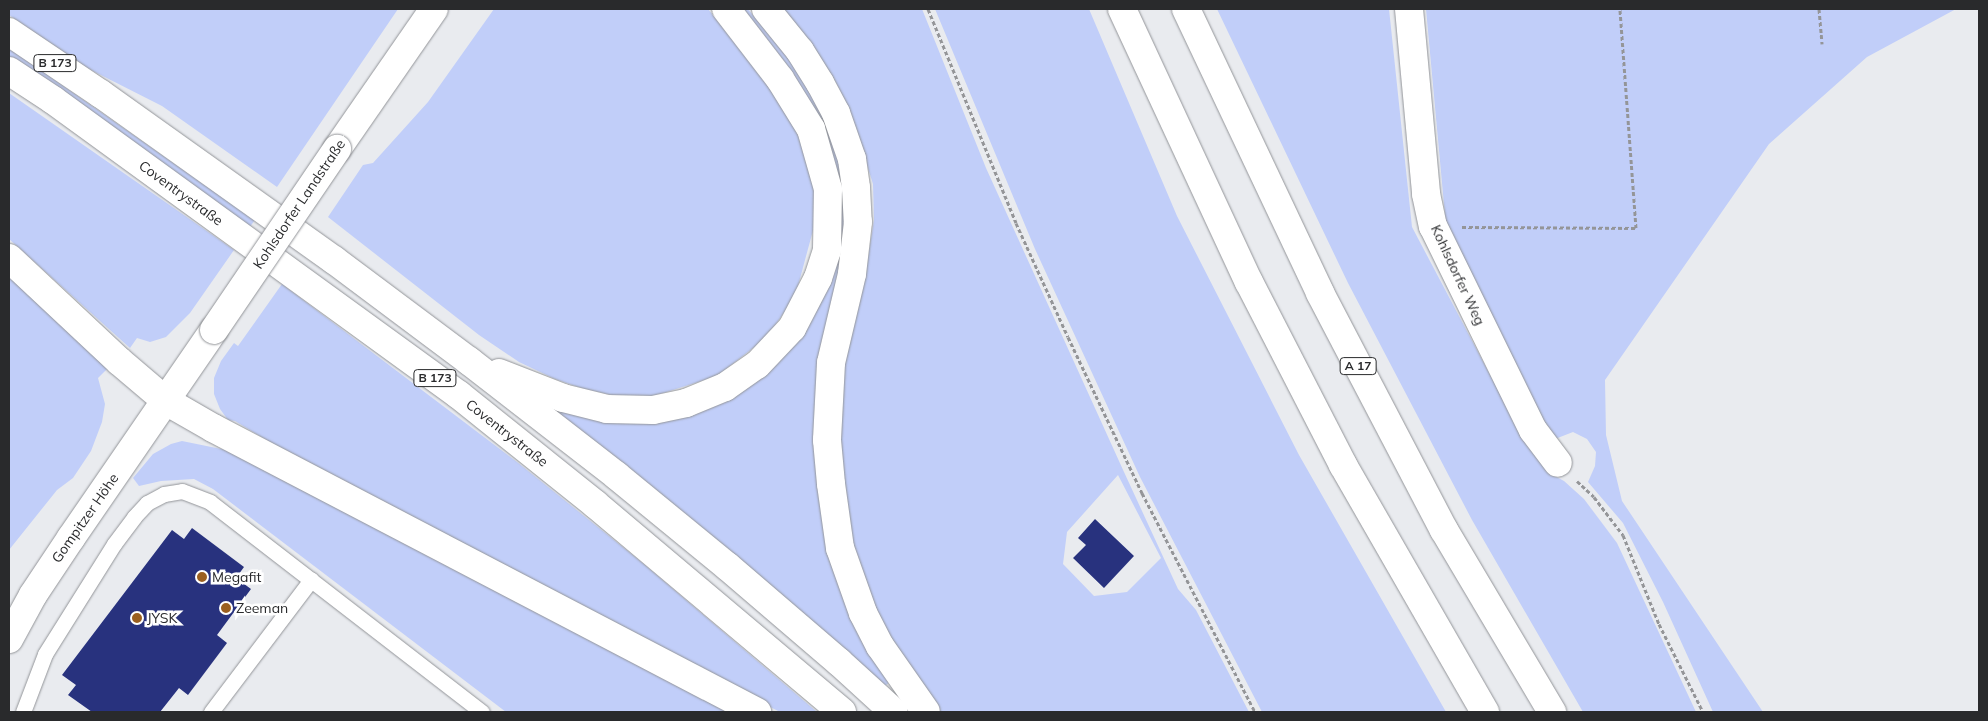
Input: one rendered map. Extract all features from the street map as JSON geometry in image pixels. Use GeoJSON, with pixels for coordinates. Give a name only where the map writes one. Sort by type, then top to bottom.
{"type":"FeatureCollection","features":[{"type":"Feature","properties":{"kind":"main road","name":"Kohlsdorfer Landstraße"},"geometry":{"type":"LineString","coordinates":[[166,401],[434,9]]}},
{"type":"Feature","properties":{"kind":"main road"},"geometry":{"type":"LineString","coordinates":[[470,361],[563,398],[607,409],[653,410],[686,403],[725,386],[756,365],[792,328],[818,278],[827,250],[828,189],[811,129],[780,79],[726,9]]}},
{"type":"Feature","properties":{"kind":"main road"},"geometry":{"type":"LineString","coordinates":[[766,9],[800,51],[820,83],[836,113],[852,159],[858,222],[852,274],[831,364],[827,440],[831,484],[840,548],[864,613],[880,646],[926,712]]}},
{"type":"Feature","properties":{"kind":"main road"},"geometry":{"type":"LineString","coordinates":[[1122,9],[1258,299],[1343,465],[1484,712]]}},
{"type":"Feature","properties":{"kind":"main road","name":"A 17"},"geometry":{"type":"LineString","coordinates":[[1186,9],[1320,293],[1444,530],[1552,712]]}},
{"type":"Feature","properties":{"kind":"main road","name":"Kohlsdorfer Weg"},"geometry":{"type":"LineString","coordinates":[[1408,9],[1426,194],[1433,226],[1533,430],[1558,463]]}},
{"type":"Feature","properties":{"kind":"main road","name":"B 173"},"geometry":{"type":"LineString","coordinates":[[9,32],[101,94],[334,260],[470,361],[617,476],[727,566],[894,712]]}},
{"type":"Feature","properties":{"kind":"main road","name":"Coventrystraße"},"geometry":{"type":"LineString","coordinates":[[9,71],[53,100],[459,395],[624,528],[842,712]]}},
{"type":"Feature","properties":{"kind":"main road"},"geometry":{"type":"LineString","coordinates":[[9,258],[119,361],[166,401],[213,428],[757,712]]}},
{"type":"Feature","properties":{"kind":"main road","name":"Gompitzer Höhe"},"geometry":{"type":"LineString","coordinates":[[9,639],[49,571],[166,401]]}},
{"type":"Feature","properties":{"kind":"lane"},"geometry":{"type":"LineString","coordinates":[[23,712],[45,654],[114,544],[134,516],[147,503],[164,494],[182,492],[210,502],[481,712]]}},
{"type":"Feature","properties":{"kind":"lane"},"geometry":{"type":"LineString","coordinates":[[211,712],[311,580]]}},
{"type":"Feature","properties":{"kind":"path"},"geometry":{"type":"LineString","coordinates":[[928,9],[1016,224],[1068,337],[1142,493],[1255,712]]}},
{"type":"Feature","properties":{"kind":"path"},"geometry":{"type":"LineString","coordinates":[[1433,226],[1636,228],[1620,9]]}},
{"type":"Feature","properties":{"kind":"path"},"geometry":{"type":"LineString","coordinates":[[1819,9],[1822,44]]}},
{"type":"Feature","properties":{"kind":"path"},"geometry":{"type":"LineString","coordinates":[[1558,463],[1594,498],[1623,535],[1659,624],[1703,712]]}},
{"type":"Feature","properties":{"kind":"shaded area"},"geometry":{"type":"Polygon","coordinates":[[[9,9],[398,9],[277,187],[162,106],[87,68],[9,15],[9,9]]]}},
{"type":"Feature","properties":{"kind":"shaded area"},"geometry":{"type":"Polygon","coordinates":[[[494,9],[708,9],[762,75],[799,134],[814,189],[815,223],[795,297],[766,338],[717,376],[654,396],[616,396],[584,389],[555,379],[519,362],[479,335],[328,217],[363,165],[373,163],[428,102],[494,9]]]}},
{"type":"Feature","properties":{"kind":"shaded area"},"geometry":{"type":"Polygon","coordinates":[[[739,9],[748,9],[796,68],[827,122],[840,164],[848,219],[817,429],[891,681],[885,686],[556,412],[561,406],[609,417],[779,356],[835,187],[739,9]]]}},
{"type":"Feature","properties":{"kind":"shaded area"},"geometry":{"type":"Polygon","coordinates":[[[784,9],[922,9],[986,168],[1178,589],[1196,610],[1249,712],[940,712],[932,705],[870,606],[850,546],[837,439],[843,362],[865,276],[874,220],[873,184],[849,109],[832,75],[784,9]],[[1118,475],[1067,532],[1063,564],[1094,596],[1127,592],[1161,558],[1118,475]]]}},
{"type":"Feature","properties":{"kind":"shaded area"},"geometry":{"type":"Polygon","coordinates":[[[935,9],[1089,9],[1177,216],[1299,455],[1446,712],[1262,712],[1140,477],[1035,249],[935,9]]]}},
{"type":"Feature","properties":{"kind":"shaded area"},"geometry":{"type":"Polygon","coordinates":[[[1217,9],[1389,9],[1412,227],[1527,445],[1549,473],[1564,481],[1584,499],[1617,543],[1696,712],[1583,712],[1472,520],[1348,283],[1217,9]]]}},
{"type":"Feature","properties":{"kind":"shaded area"},"geometry":{"type":"Polygon","coordinates":[[[1426,9],[1956,9],[1867,57],[1769,144],[1605,380],[1606,435],[1622,501],[1763,712],[1713,712],[1663,602],[1623,523],[1588,482],[1595,466],[1596,452],[1587,439],[1573,432],[1555,439],[1541,435],[1446,226],[1426,9]]]}},
{"type":"Feature","properties":{"kind":"shaded area"},"geometry":{"type":"Polygon","coordinates":[[[9,48],[255,220],[249,228],[9,60],[9,48]]]}},
{"type":"Feature","properties":{"kind":"shaded area"},"geometry":{"type":"Polygon","coordinates":[[[9,93],[234,250],[190,313],[166,337],[150,342],[137,338],[130,348],[9,239],[9,93]]]}},
{"type":"Feature","properties":{"kind":"shaded area"},"geometry":{"type":"Polygon","coordinates":[[[9,275],[76,336],[107,369],[98,378],[105,404],[102,422],[91,451],[73,478],[57,490],[9,550],[9,275]]]}},
{"type":"Feature","properties":{"kind":"shaded area"},"geometry":{"type":"Polygon","coordinates":[[[282,284],[517,462],[645,565],[817,712],[780,712],[338,484],[235,421],[228,420],[220,409],[214,394],[214,378],[221,361],[234,343],[238,346],[282,284]]]}},
{"type":"Feature","properties":{"kind":"shaded area"},"geometry":{"type":"Polygon","coordinates":[[[182,441],[226,450],[735,712],[506,712],[213,489],[194,479],[161,481],[139,486],[133,478],[153,454],[171,444],[182,441]]]}},
{"type":"Feature","properties":{"kind":"building"},"geometry":{"type":"Polygon","coordinates":[[[1095,519],[1134,556],[1104,588],[1073,558],[1086,545],[1078,538],[1095,519]]]}},
{"type":"Feature","properties":{"kind":"building"},"geometry":{"type":"Polygon","coordinates":[[[192,528],[244,567],[236,578],[251,589],[217,635],[227,643],[188,695],[179,688],[160,712],[92,712],[68,695],[76,685],[62,675],[172,530],[184,539],[192,528]]]}},
{"type":"Feature","properties":{"kind":"place","name":"Megafit"},"geometry":{"type":"Point","coordinates":[202,577]}},
{"type":"Feature","properties":{"kind":"place","name":"Zeeman"},"geometry":{"type":"Point","coordinates":[226,608]}},
{"type":"Feature","properties":{"kind":"place","name":"JYSK"},"geometry":{"type":"Point","coordinates":[137,618]}}]}
